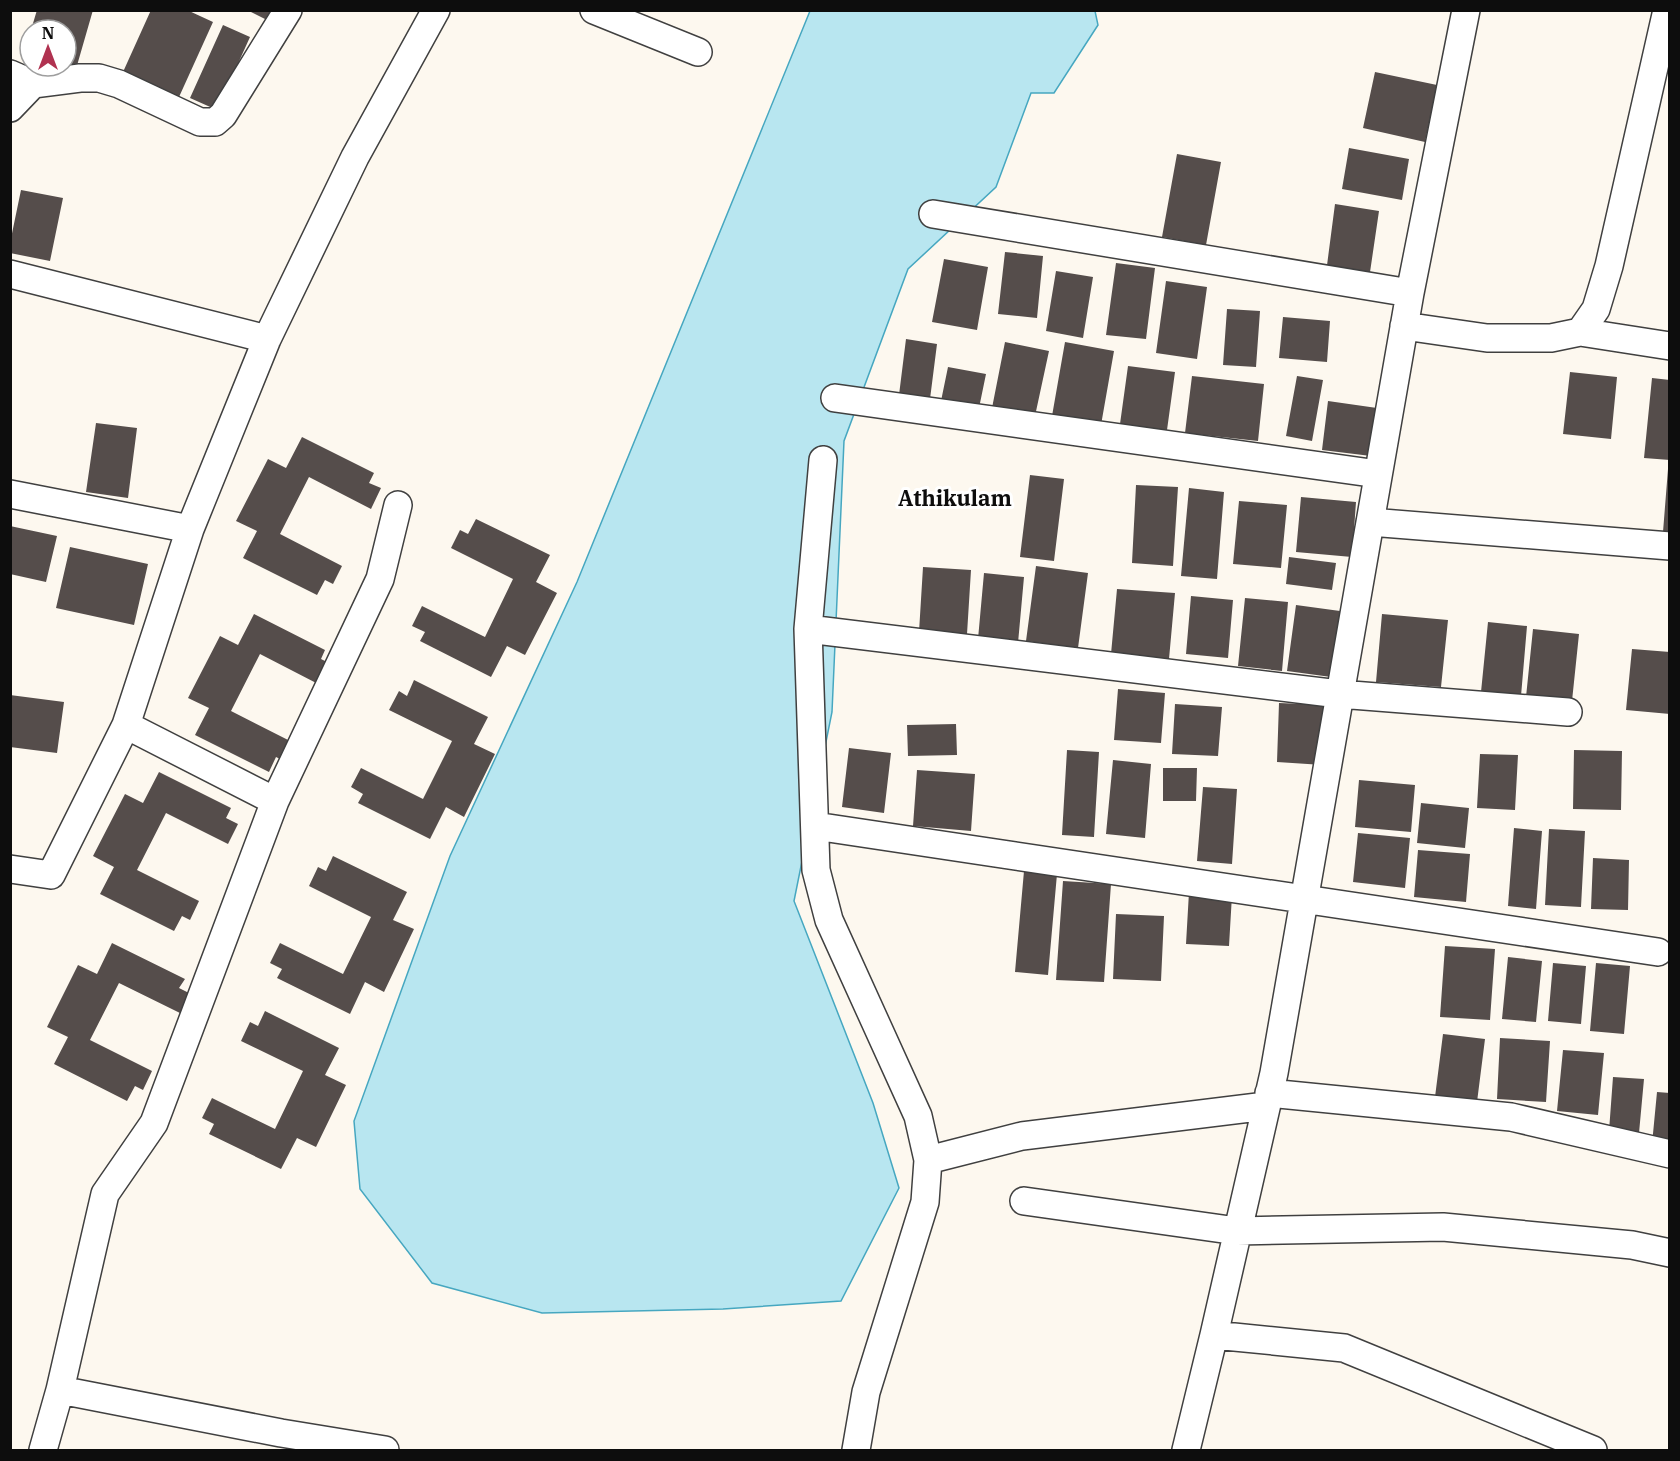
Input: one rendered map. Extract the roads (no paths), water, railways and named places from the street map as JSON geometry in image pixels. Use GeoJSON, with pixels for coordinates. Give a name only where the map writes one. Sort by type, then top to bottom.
{"type":"FeatureCollection","features":[{"type":"Feature","properties":{"kind":"street"},"geometry":{"type":"LineString","coordinates":[[10,108],[22,79],[99,78],[119,84],[200,122],[214,122],[223,116],[288,10]]}},
{"type":"Feature","properties":{"kind":"street"},"geometry":{"type":"LineString","coordinates":[[10,868],[51,875],[126,725],[190,529],[267,339],[355,157],[436,10]]}},
{"type":"Feature","properties":{"kind":"street"},"geometry":{"type":"LineString","coordinates":[[594,10],[698,52]]}},
{"type":"Feature","properties":{"kind":"street"},"geometry":{"type":"LineString","coordinates":[[1186,1450],[1268,1099],[1410,293],[1466,10]]}},
{"type":"Feature","properties":{"kind":"street"},"geometry":{"type":"LineString","coordinates":[[1580,332],[1596,309],[1609,266],[1667,10]]}},
{"type":"Feature","properties":{"kind":"street"},"geometry":{"type":"LineString","coordinates":[[933,214],[1410,293]]}},
{"type":"Feature","properties":{"kind":"street"},"geometry":{"type":"LineString","coordinates":[[10,274],[267,339]]}},
{"type":"Feature","properties":{"kind":"street"},"geometry":{"type":"LineString","coordinates":[[1404,326],[1487,338],[1551,338],[1580,332],[1670,346]]}},
{"type":"Feature","properties":{"kind":"street"},"geometry":{"type":"LineString","coordinates":[[835,398],[1378,474]]}},
{"type":"Feature","properties":{"kind":"street"},"geometry":{"type":"LineString","coordinates":[[823,460],[808,629],[816,870],[829,920],[918,1116],[928,1160],[925,1202],[866,1392],[856,1450]]}},
{"type":"Feature","properties":{"kind":"street"},"geometry":{"type":"LineString","coordinates":[[10,494],[190,529]]}},
{"type":"Feature","properties":{"kind":"street"},"geometry":{"type":"LineString","coordinates":[[43,1450],[60,1390],[105,1194],[154,1123],[274,801],[380,579],[398,505]]}},
{"type":"Feature","properties":{"kind":"street"},"geometry":{"type":"LineString","coordinates":[[1370,522],[1670,546]]}},
{"type":"Feature","properties":{"kind":"street"},"geometry":{"type":"LineString","coordinates":[[808,629],[1339,694],[1568,712]]}},
{"type":"Feature","properties":{"kind":"street"},"geometry":{"type":"LineString","coordinates":[[126,725],[274,801]]}},
{"type":"Feature","properties":{"kind":"street"},"geometry":{"type":"LineString","coordinates":[[815,826],[1658,952]]}},
{"type":"Feature","properties":{"kind":"street"},"geometry":{"type":"LineString","coordinates":[[928,1160],[1022,1136],[1268,1099],[1511,1117],[1670,1154]]}},
{"type":"Feature","properties":{"kind":"street"},"geometry":{"type":"LineString","coordinates":[[1024,1201],[1237,1231],[1443,1227],[1632,1245],[1670,1253]]}},
{"type":"Feature","properties":{"kind":"street"},"geometry":{"type":"LineString","coordinates":[[1214,1335],[1344,1348],[1593,1450]]}},
{"type":"Feature","properties":{"kind":"street"},"geometry":{"type":"LineString","coordinates":[[60,1390],[279,1442],[385,1450]]}},
{"type":"Feature","properties":{"kind":"water"},"geometry":{"type":"Polygon","coordinates":[[[810,11],[1095,11],[1098,25],[1054,93],[1031,93],[996,187],[908,269],[844,441],[832,712],[794,901],[873,1103],[899,1188],[841,1301],[723,1309],[542,1313],[432,1283],[360,1189],[354,1121],[450,856],[577,582],[810,11]]]}},
{"type":"Feature","properties":{"kind":"district","name":"Athikulam"},"geometry":{"type":"Point","coordinates":[955,498]}}]}
